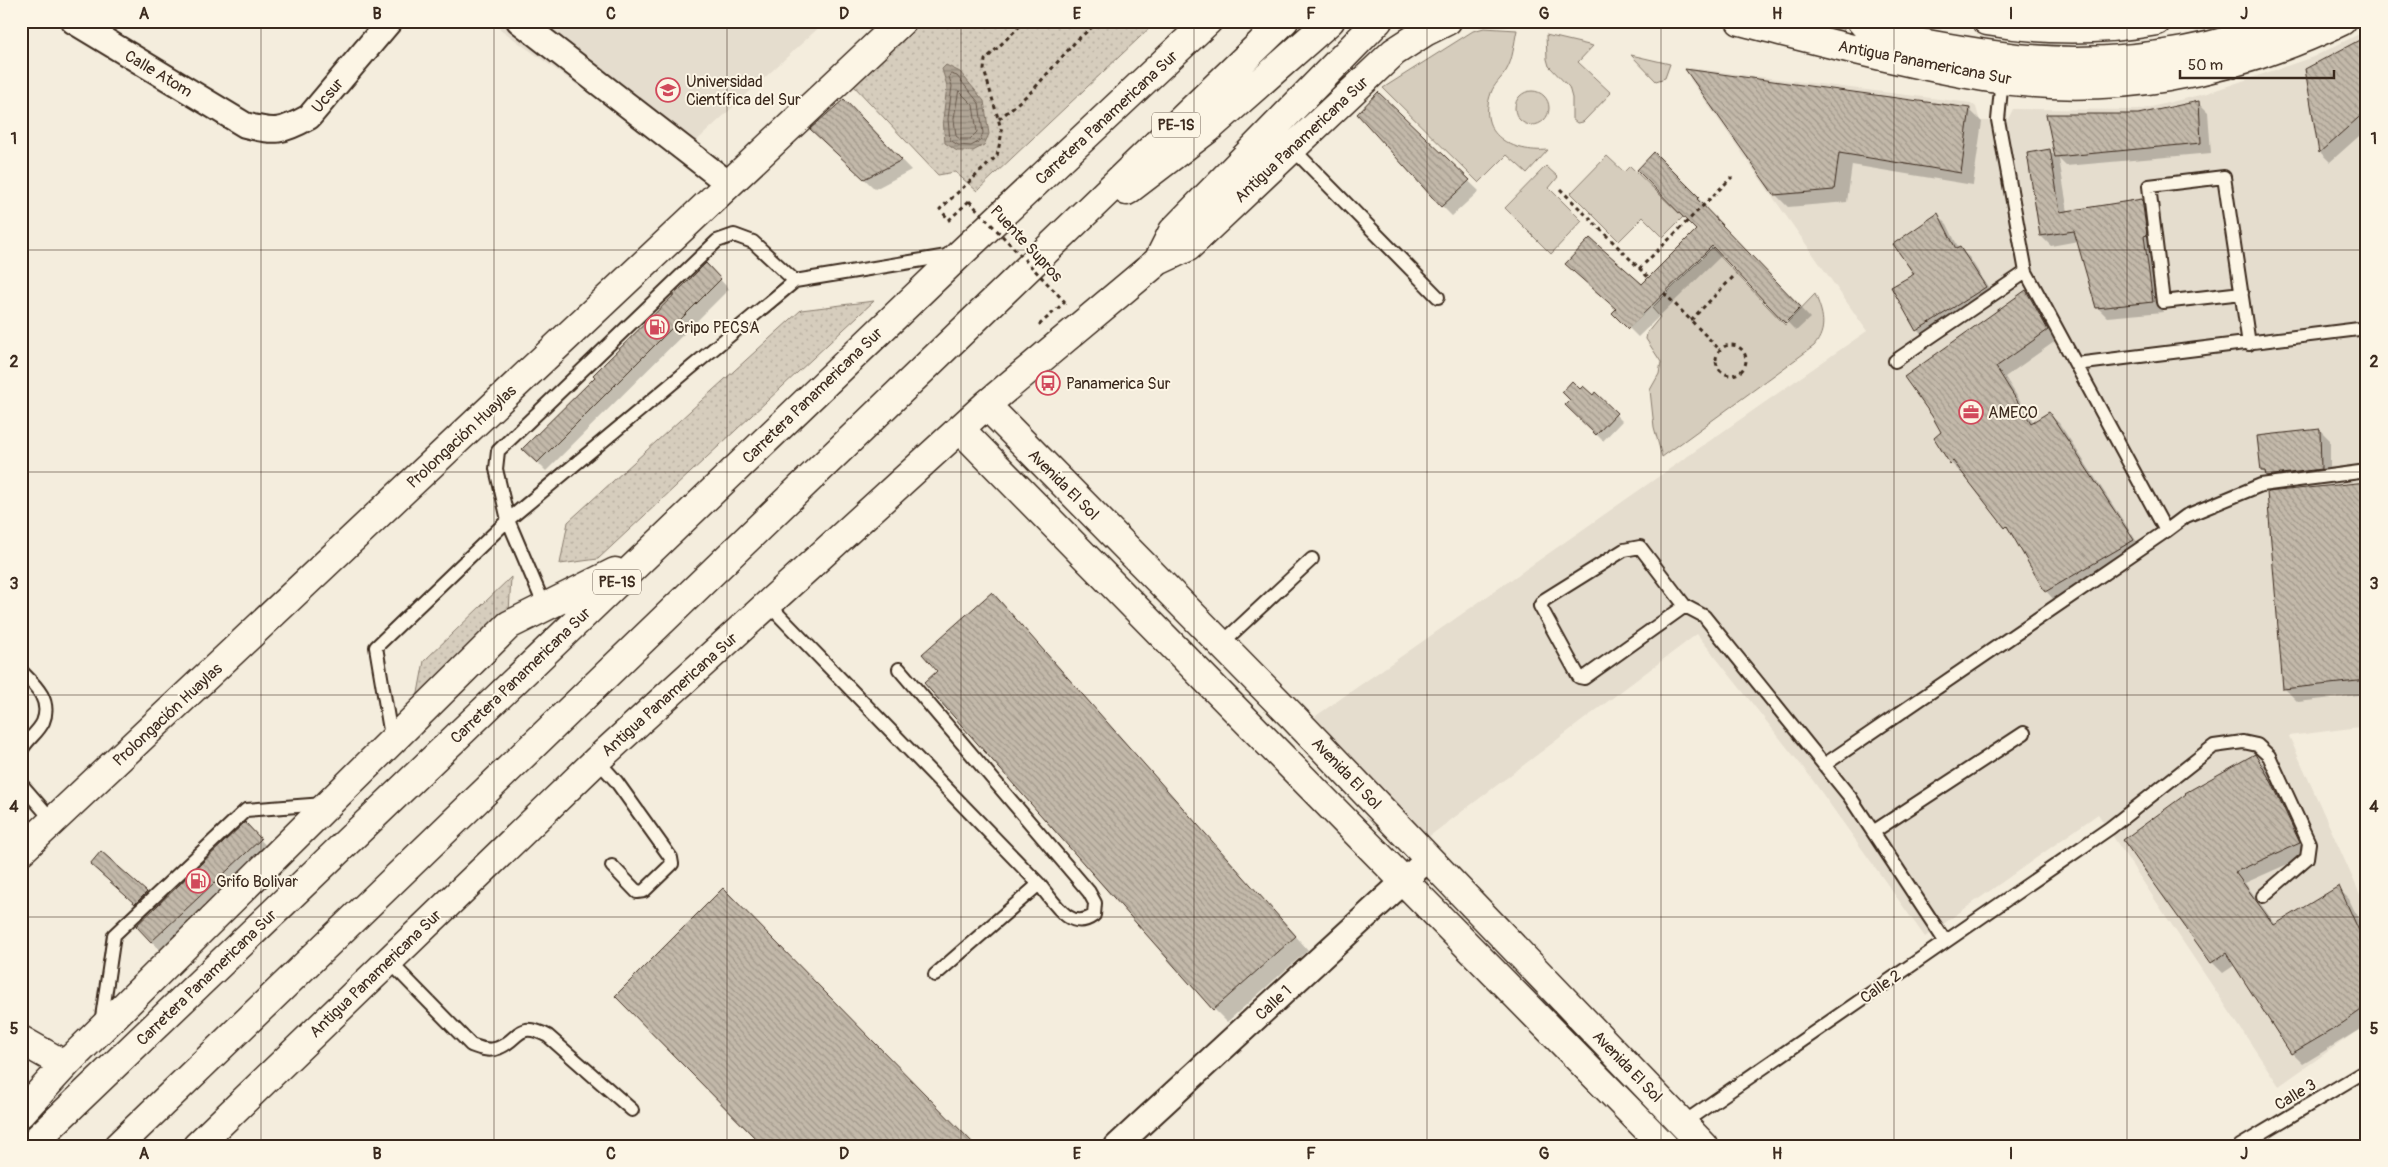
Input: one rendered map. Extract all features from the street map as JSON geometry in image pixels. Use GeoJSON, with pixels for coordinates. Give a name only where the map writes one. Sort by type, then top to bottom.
{"type":"FeatureCollection","features":[{"type":"Feature","properties":{"kind":"main road","name":"Prolongación Huaylas"},"geometry":{"type":"LineString","coordinates":[[21,851],[902,21]]}},
{"type":"Feature","properties":{"kind":"main road","name":"Carretera Panamericana Sur"},"geometry":{"type":"LineString","coordinates":[[30,1146],[640,559],[1208,21]]}},
{"type":"Feature","properties":{"kind":"main road","name":"PE-1S"},"geometry":{"type":"LineString","coordinates":[[118,1146],[1284,21]]}},
{"type":"Feature","properties":{"kind":"main road"},"geometry":{"type":"LineString","coordinates":[[1068,228],[1112,201],[1175,156],[1330,21]]}},
{"type":"Feature","properties":{"kind":"main road","name":"Antigua Panamericana Sur"},"geometry":{"type":"LineString","coordinates":[[1158,261],[1173,231],[1378,21]]}},
{"type":"Feature","properties":{"kind":"main road","name":"Antigua Panamericana Sur"},"geometry":{"type":"LineString","coordinates":[[197,1146],[597,760],[986,405],[1158,261],[1188,247],[1394,52],[1425,32],[1447,21]]}},
{"type":"Feature","properties":{"kind":"main road","name":"Antigua Panamericana Sur"},"geometry":{"type":"LineString","coordinates":[[1740,21],[1856,50],[2002,79],[2053,84],[2118,83],[2165,79],[2226,66],[2300,41],[2342,21]]}},
{"type":"Feature","properties":{"kind":"main road"},"geometry":{"type":"LineString","coordinates":[[1861,21],[1868,30],[1879,35],[1980,53],[2028,59],[2083,62],[2188,52],[2254,34],[2288,21]]}},
{"type":"Feature","properties":{"kind":"main road"},"geometry":{"type":"LineString","coordinates":[[1987,21],[2051,29],[2099,28],[2157,21]]}},
{"type":"Feature","properties":{"kind":"main road","name":"Avenida El Sol"},"geometry":{"type":"LineString","coordinates":[[986,405],[1429,858],[1704,1146]]}},
{"type":"Feature","properties":{"kind":"main road","name":"Avenida El Sol"},"geometry":{"type":"LineString","coordinates":[[960,429],[1404,881],[1658,1144]]}},
{"type":"Feature","properties":{"kind":"main road"},"geometry":{"type":"LineString","coordinates":[[21,1113],[100,1030],[509,625],[640,559]]}},
{"type":"Feature","properties":{"kind":"main road"},"geometry":{"type":"LineString","coordinates":[[21,1040],[65,1065]]}},
{"type":"Feature","properties":{"kind":"street","name":"Calle Atom"},"geometry":{"type":"LineString","coordinates":[[73,21],[245,125]]}},
{"type":"Feature","properties":{"kind":"street","name":"Ucsur"},"geometry":{"type":"LineString","coordinates":[[245,125],[268,132],[291,127],[309,117],[390,21]]}},
{"type":"Feature","properties":{"kind":"street"},"geometry":{"type":"LineString","coordinates":[[519,21],[729,184]]}},
{"type":"Feature","properties":{"kind":"street","name":"Calle 1"},"geometry":{"type":"LineString","coordinates":[[1117,1146],[1429,858]]}},
{"type":"Feature","properties":{"kind":"street","name":"Calle 2"},"geometry":{"type":"LineString","coordinates":[[1658,1144],[1683,1123]]}},
{"type":"Feature","properties":{"kind":"lane"},"geometry":{"type":"LineString","coordinates":[[2002,79],[1998,120],[2026,272],[2166,531]]}},
{"type":"Feature","properties":{"kind":"lane"},"geometry":{"type":"LineString","coordinates":[[1292,148],[1438,297]]}},
{"type":"Feature","properties":{"kind":"lane"},"geometry":{"type":"LineString","coordinates":[[2242,293],[2163,302],[2149,186],[2224,176],[2242,293],[2249,344]]}},
{"type":"Feature","properties":{"kind":"lane"},"geometry":{"type":"LineString","coordinates":[[545,607],[508,520],[496,470],[498,451],[717,241],[734,235],[753,242],[795,281]]}},
{"type":"Feature","properties":{"kind":"lane"},"geometry":{"type":"LineString","coordinates":[[392,742],[376,647],[508,520],[795,281],[960,254]]}},
{"type":"Feature","properties":{"kind":"lane"},"geometry":{"type":"LineString","coordinates":[[1895,361],[2026,272]]}},
{"type":"Feature","properties":{"kind":"lane"},"geometry":{"type":"LineString","coordinates":[[2076,364],[2367,328]]}},
{"type":"Feature","properties":{"kind":"lane"},"geometry":{"type":"LineString","coordinates":[[1824,765],[2186,516],[2261,486],[2367,471]]}},
{"type":"Feature","properties":{"kind":"lane"},"geometry":{"type":"LineString","coordinates":[[1685,606],[1584,678],[1579,677],[1540,606],[1544,600],[1624,550],[1640,547],[1685,606],[1704,616],[1850,797],[1944,942]]}},
{"type":"Feature","properties":{"kind":"lane"},"geometry":{"type":"LineString","coordinates":[[1221,644],[1312,559]]}},
{"type":"Feature","properties":{"kind":"lane"},"geometry":{"type":"LineString","coordinates":[[768,604],[1039,884],[1068,918],[1076,922],[1086,922],[1094,915],[1095,904],[1089,892],[899,669]]}},
{"type":"Feature","properties":{"kind":"lane"},"geometry":{"type":"LineString","coordinates":[[21,671],[41,690],[45,704],[43,722],[21,751]]}},
{"type":"Feature","properties":{"kind":"lane"},"geometry":{"type":"LineString","coordinates":[[1873,832],[2024,733]]}},
{"type":"Feature","properties":{"kind":"lane","name":"Calle 2"},"geometry":{"type":"LineString","coordinates":[[1683,1123],[2110,828],[2214,746],[2243,742],[2257,745],[2270,756],[2310,843],[2307,858],[2263,896]]}},
{"type":"Feature","properties":{"kind":"lane"},"geometry":{"type":"LineString","coordinates":[[597,760],[636,808],[671,858],[672,864],[644,892],[637,892],[612,866]]}},
{"type":"Feature","properties":{"kind":"lane"},"geometry":{"type":"LineString","coordinates":[[21,784],[53,821]]}},
{"type":"Feature","properties":{"kind":"lane"},"geometry":{"type":"LineString","coordinates":[[100,1030],[114,935],[246,810],[329,804]]}},
{"type":"Feature","properties":{"kind":"lane"},"geometry":{"type":"LineString","coordinates":[[934,975],[1039,884]]}},
{"type":"Feature","properties":{"kind":"lane"},"geometry":{"type":"LineString","coordinates":[[388,960],[470,1045],[485,1050],[498,1049],[519,1032],[535,1029],[548,1036],[632,1110]]}},
{"type":"Feature","properties":{"kind":"lane","name":"Calle 3"},"geometry":{"type":"LineString","coordinates":[[2240,1146],[2367,1070]]}},
{"type":"Feature","properties":{"kind":"path"},"geometry":{"type":"LineString","coordinates":[[1024,21],[985,60],[984,70],[999,119],[1032,92],[1076,41],[1099,21]]}},
{"type":"Feature","properties":{"kind":"path","name":"Puente Supros"},"geometry":{"type":"LineString","coordinates":[[999,119],[1002,132],[997,156],[940,209],[950,220],[970,201],[1065,302],[1039,325]]}},
{"type":"Feature","properties":{"kind":"path"},"geometry":{"type":"LineString","coordinates":[[1639,269],[1732,176]]}},
{"type":"Feature","properties":{"kind":"path"},"geometry":{"type":"LineString","coordinates":[[1560,189],[1648,277]]}},
{"type":"Feature","properties":{"kind":"path"},"geometry":{"type":"LineString","coordinates":[[1691,320],[1736,274]]}},
{"type":"Feature","properties":{"kind":"path"},"geometry":{"type":"LineString","coordinates":[[1664,293],[1720,350]]}},
{"type":"Feature","properties":{"kind":"path"},"geometry":{"type":"LineString","coordinates":[[1728,345],[1742,349],[1746,362],[1742,371],[1728,376],[1719,370],[1716,360],[1720,350],[1728,345]]}},
{"type":"Feature","properties":{"kind":"shaded area","name":"Universidad Científica del Sur"},"geometry":{"type":"Polygon","coordinates":[[[489,21],[826,21],[678,158],[489,21]]]}},
{"type":"Feature","properties":{"kind":"shaded area"},"geometry":{"type":"Polygon","coordinates":[[[920,21],[1157,21],[977,191],[955,172],[938,175],[853,85],[920,21]]]}},
{"type":"Feature","properties":{"kind":"shaded area"},"geometry":{"type":"Polygon","coordinates":[[[1802,21],[1844,21],[1844,30],[1840,33],[1802,21]]]}},
{"type":"Feature","properties":{"kind":"shaded area"},"geometry":{"type":"Polygon","coordinates":[[[1484,28],[1517,30],[1512,57],[1508,67],[1491,93],[1488,108],[1489,120],[1493,130],[1501,138],[1522,148],[1548,150],[1527,173],[1507,155],[1479,183],[1383,88],[1473,31],[1484,28]]]}},
{"type":"Feature","properties":{"kind":"shaded area","name":"AMECO"},"geometry":{"type":"Polygon","coordinates":[[[2367,30],[2367,726],[2289,736],[2367,910],[2367,1024],[2279,1086],[2098,814],[1925,937],[1809,775],[1697,634],[1427,838],[1313,718],[1867,331],[1690,79],[1690,68],[1971,103],[1976,107],[1980,121],[2007,121],[2013,109],[2139,110],[2204,94],[2313,57],[2367,30]]]}},
{"type":"Feature","properties":{"kind":"shaded area"},"geometry":{"type":"Polygon","coordinates":[[[1546,35],[1593,46],[1578,62],[1611,93],[1583,122],[1577,123],[1572,119],[1572,98],[1569,87],[1549,66],[1546,35]]]}},
{"type":"Feature","properties":{"kind":"shaded area"},"geometry":{"type":"Polygon","coordinates":[[[1631,55],[1670,64],[1665,78],[1656,81],[1631,55]]]}},
{"type":"Feature","properties":{"kind":"shaded area"},"geometry":{"type":"Polygon","coordinates":[[[1532,91],[1544,96],[1549,108],[1544,120],[1532,125],[1520,120],[1515,108],[1520,96],[1532,91]]]}},
{"type":"Feature","properties":{"kind":"shaded area"},"geometry":{"type":"Polygon","coordinates":[[[1607,156],[1624,172],[1630,166],[1683,217],[1663,237],[1643,217],[1619,241],[1571,193],[1607,156]]]}},
{"type":"Feature","properties":{"kind":"shaded area"},"geometry":{"type":"Polygon","coordinates":[[[1546,166],[1558,177],[1549,188],[1582,221],[1551,254],[1505,208],[1546,166]]]}},
{"type":"Feature","properties":{"kind":"shaded area"},"geometry":{"type":"Polygon","coordinates":[[[1712,248],[1785,325],[1815,294],[1822,314],[1823,327],[1814,346],[1662,457],[1654,427],[1650,390],[1659,374],[1661,362],[1646,339],[1647,333],[1660,317],[1652,308],[1712,248]]]}},
{"type":"Feature","properties":{"kind":"shaded area"},"geometry":{"type":"Polygon","coordinates":[[[874,301],[598,559],[560,564],[568,522],[801,310],[874,301]]]}},
{"type":"Feature","properties":{"kind":"shaded area"},"geometry":{"type":"Polygon","coordinates":[[[511,577],[509,613],[415,709],[424,661],[511,577]]]}},
{"type":"Feature","properties":{"kind":"water"},"geometry":{"type":"Polygon","coordinates":[[[946,65],[960,72],[984,101],[989,134],[984,145],[973,151],[957,151],[945,143],[943,119],[947,86],[942,69],[946,65]]]}},
{"type":"Feature","properties":{"kind":"building"},"geometry":{"type":"Polygon","coordinates":[[[2367,36],[2367,110],[2319,153],[2305,69],[2367,36]]]}},
{"type":"Feature","properties":{"kind":"building"},"geometry":{"type":"Polygon","coordinates":[[[1685,69],[1970,108],[1961,173],[1839,153],[1834,190],[1774,195],[1685,69]]]}},
{"type":"Feature","properties":{"kind":"building"},"geometry":{"type":"Polygon","coordinates":[[[1378,92],[1470,180],[1441,207],[1357,114],[1378,92]]]}},
{"type":"Feature","properties":{"kind":"building"},"geometry":{"type":"Polygon","coordinates":[[[844,99],[902,160],[864,179],[810,129],[844,99]]]}},
{"type":"Feature","properties":{"kind":"building"},"geometry":{"type":"Polygon","coordinates":[[[2199,101],[2201,143],[2055,157],[2046,114],[2138,114],[2199,101]]]}},
{"type":"Feature","properties":{"kind":"building"},"geometry":{"type":"Polygon","coordinates":[[[2050,149],[2060,212],[2142,199],[2147,235],[2144,236],[2153,302],[2096,308],[2074,231],[2040,236],[2027,153],[2050,149]]]}},
{"type":"Feature","properties":{"kind":"building"},"geometry":{"type":"Polygon","coordinates":[[[1654,152],[1699,197],[1697,199],[1801,307],[1785,323],[1712,246],[1628,329],[1612,313],[1616,309],[1565,264],[1590,238],[1642,284],[1696,230],[1637,170],[1654,152]]]}},
{"type":"Feature","properties":{"kind":"building"},"geometry":{"type":"Polygon","coordinates":[[[1938,213],[1956,249],[1960,247],[1986,287],[1916,331],[1891,287],[1914,274],[1893,244],[1938,213]]]}},
{"type":"Feature","properties":{"kind":"building","name":"Gripo PECSA"},"geometry":{"type":"Polygon","coordinates":[[[706,263],[721,279],[537,463],[522,449],[595,377],[593,375],[706,263]]]}},
{"type":"Feature","properties":{"kind":"building"},"geometry":{"type":"Polygon","coordinates":[[[2026,290],[2048,330],[1996,367],[2031,423],[2049,412],[2134,540],[2045,592],[2007,526],[2005,528],[1953,461],[1950,464],[1934,438],[1941,432],[1904,377],[2026,290]]]}},
{"type":"Feature","properties":{"kind":"building"},"geometry":{"type":"Polygon","coordinates":[[[1572,381],[1580,389],[1583,386],[1593,395],[1595,392],[1617,413],[1596,435],[1565,405],[1570,400],[1562,392],[1572,381]]]}},
{"type":"Feature","properties":{"kind":"building"},"geometry":{"type":"Polygon","coordinates":[[[2320,429],[2321,469],[2266,476],[2265,471],[2261,471],[2257,436],[2320,429]]]}},
{"type":"Feature","properties":{"kind":"building"},"geometry":{"type":"Polygon","coordinates":[[[2367,482],[2367,680],[2283,689],[2267,492],[2367,482]]]}},
{"type":"Feature","properties":{"kind":"building"},"geometry":{"type":"Polygon","coordinates":[[[992,592],[1296,936],[1213,1010],[924,683],[937,671],[922,654],[992,592]]]}},
{"type":"Feature","properties":{"kind":"building"},"geometry":{"type":"Polygon","coordinates":[[[2255,754],[2272,783],[2300,843],[2235,872],[2274,925],[2339,886],[2367,949],[2367,1006],[2337,1027],[2291,1054],[2226,953],[2211,963],[2123,840],[2185,793],[2255,754]]]}},
{"type":"Feature","properties":{"kind":"building","name":"Grifo Bolivar"},"geometry":{"type":"Polygon","coordinates":[[[245,822],[261,839],[151,942],[136,926],[245,822]]]}},
{"type":"Feature","properties":{"kind":"building"},"geometry":{"type":"Polygon","coordinates":[[[101,851],[147,892],[135,904],[90,864],[101,851]]]}},
{"type":"Feature","properties":{"kind":"building"},"geometry":{"type":"Polygon","coordinates":[[[723,888],[976,1146],[763,1146],[615,996],[723,888]]]}},
{"type":"Feature","properties":{"kind":"place","name":"Universidad Científica del Sur"},"geometry":{"type":"Point","coordinates":[668,90]}},
{"type":"Feature","properties":{"kind":"place","name":"Gripo PECSA"},"geometry":{"type":"Point","coordinates":[657,327]}},
{"type":"Feature","properties":{"kind":"place","name":"Panamerica Sur"},"geometry":{"type":"Point","coordinates":[1048,383]}},
{"type":"Feature","properties":{"kind":"place","name":"AMECO"},"geometry":{"type":"Point","coordinates":[1971,412]}},
{"type":"Feature","properties":{"kind":"place","name":"Grifo Bolivar"},"geometry":{"type":"Point","coordinates":[198,881]}}]}
